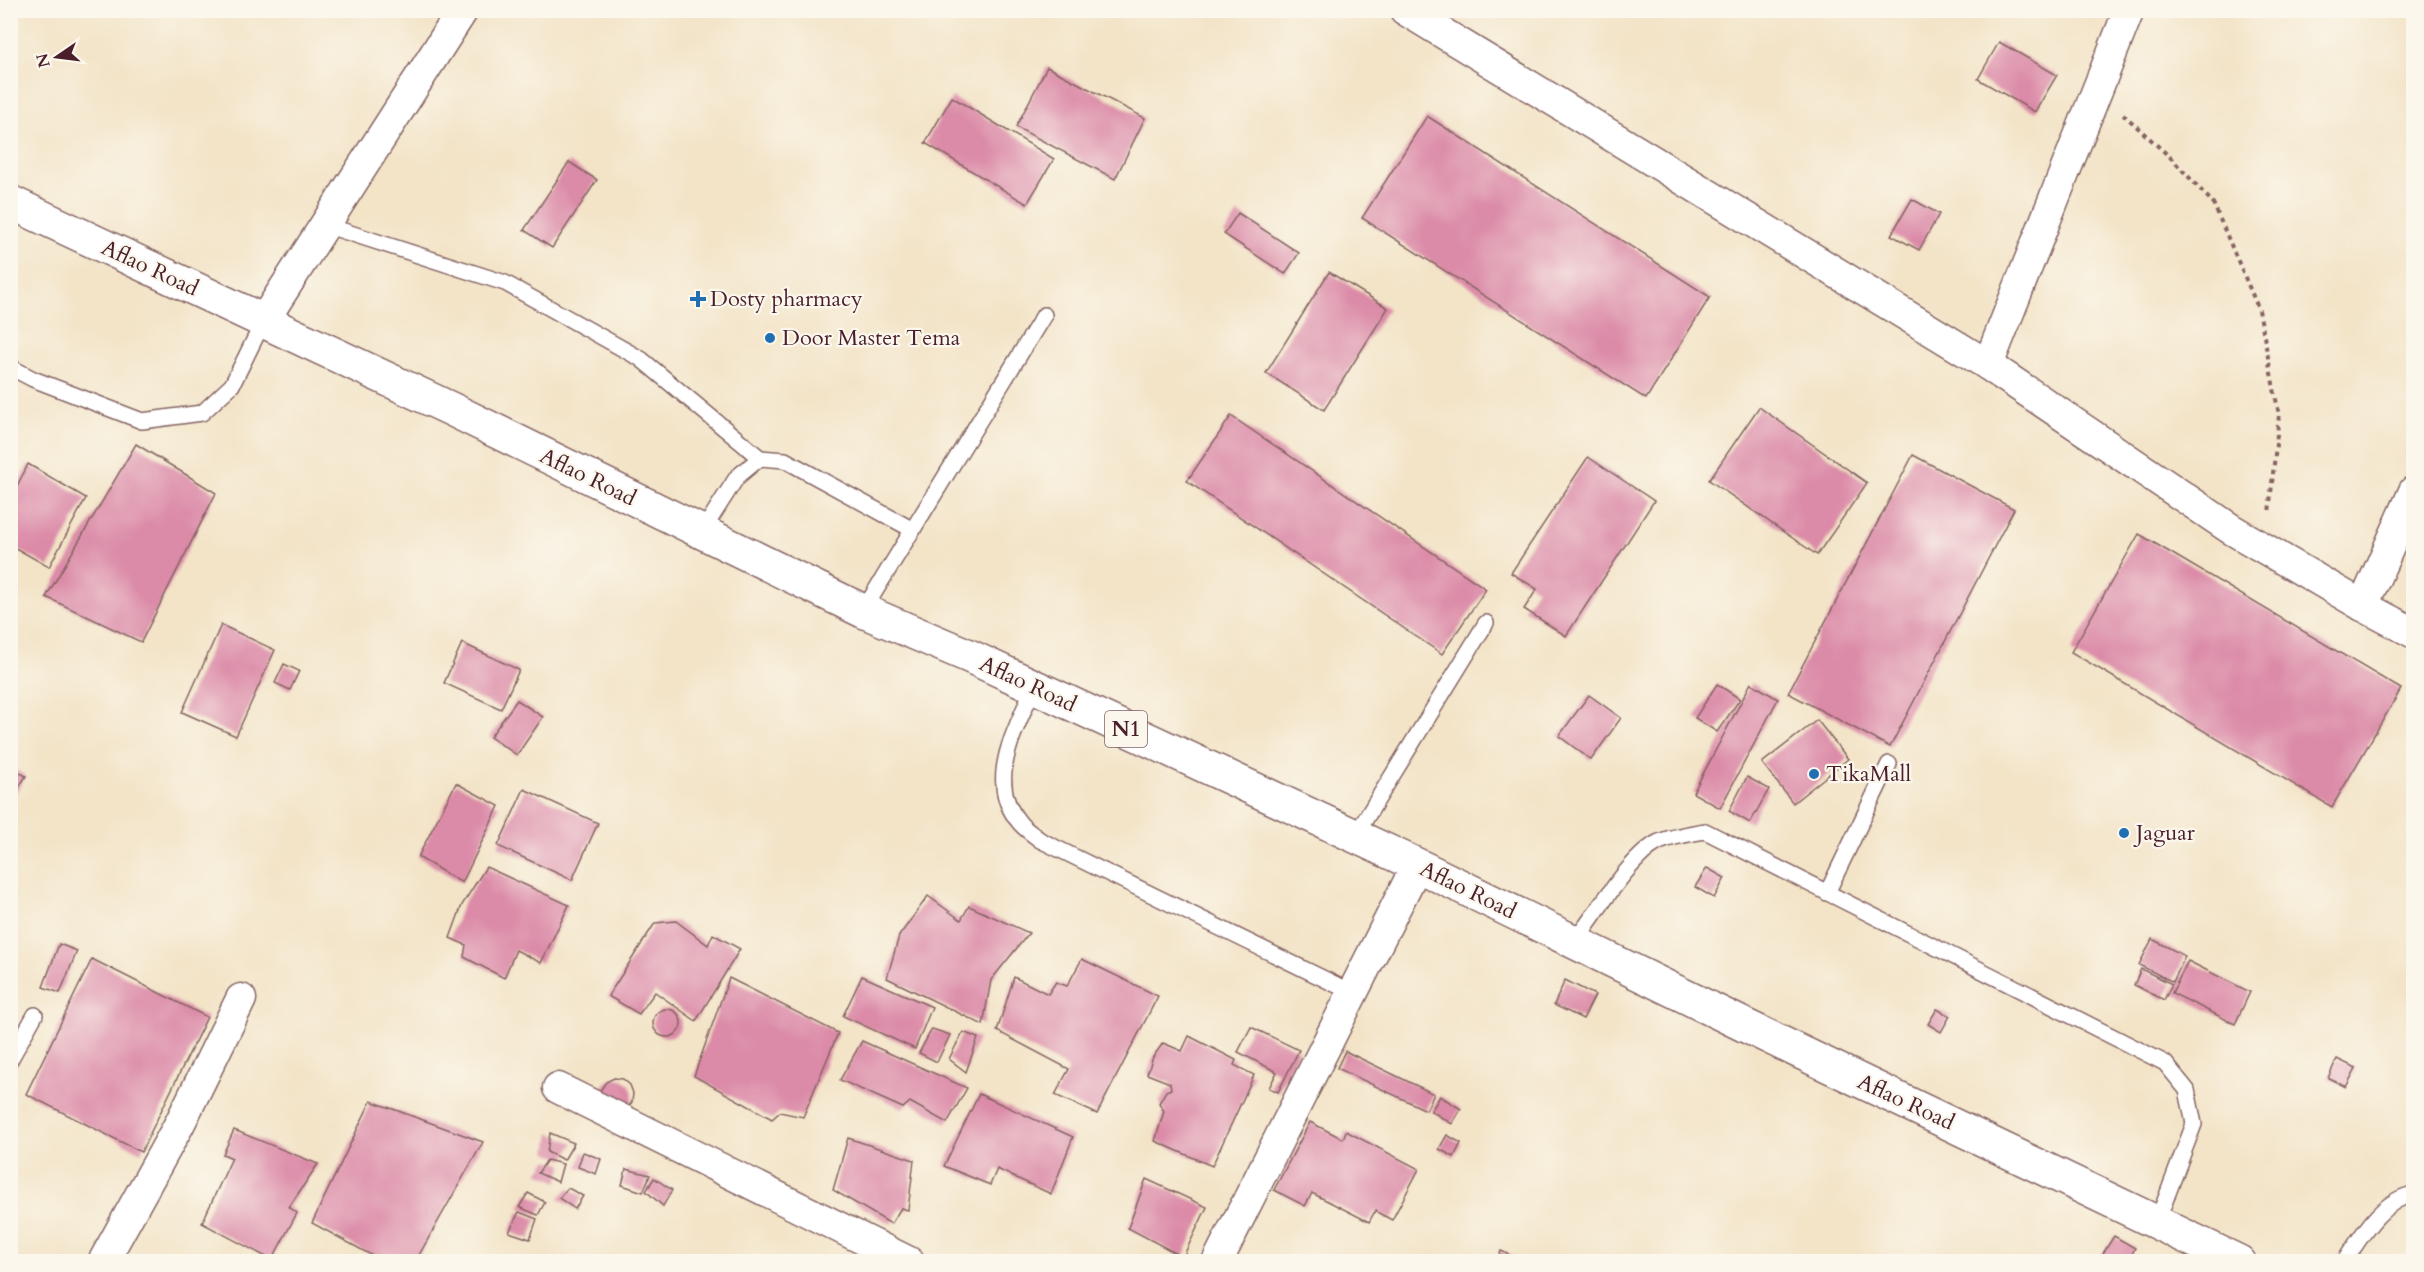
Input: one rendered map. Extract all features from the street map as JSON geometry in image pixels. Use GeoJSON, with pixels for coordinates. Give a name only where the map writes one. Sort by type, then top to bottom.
{"type":"FeatureCollection","features":[{"type":"Feature","properties":{"kind":"highway","name":"Aflao Road"},"geometry":{"type":"LineString","coordinates":[[10,202],[132,261],[264,320],[863,611],[1034,686],[1417,865],[1746,1026],[2240,1262]]}},
{"type":"Feature","properties":{"kind":"street"},"geometry":{"type":"LineString","coordinates":[[264,320],[463,10]]}},
{"type":"Feature","properties":{"kind":"street"},"geometry":{"type":"LineString","coordinates":[[1405,10],[1988,365],[2231,529],[2414,633]]}},
{"type":"Feature","properties":{"kind":"street"},"geometry":{"type":"LineString","coordinates":[[1988,365],[2128,10]]}},
{"type":"Feature","properties":{"kind":"street"},"geometry":{"type":"LineString","coordinates":[[2363,606],[2414,490]]}},
{"type":"Feature","properties":{"kind":"street"},"geometry":{"type":"LineString","coordinates":[[1217,1262],[1417,865]]}},
{"type":"Feature","properties":{"kind":"street"},"geometry":{"type":"LineString","coordinates":[[103,1262],[180,1123],[241,999]]}},
{"type":"Feature","properties":{"kind":"street"},"geometry":{"type":"LineString","coordinates":[[558,1088],[909,1262]]}},
{"type":"Feature","properties":{"kind":"lane"},"geometry":{"type":"LineString","coordinates":[[325,225],[504,283],[641,359],[760,458],[785,460],[913,530]]}},
{"type":"Feature","properties":{"kind":"lane"},"geometry":{"type":"LineString","coordinates":[[863,611],[1044,315]]}},
{"type":"Feature","properties":{"kind":"lane"},"geometry":{"type":"LineString","coordinates":[[10,367],[33,380],[142,420],[202,413],[232,385],[264,320]]}},
{"type":"Feature","properties":{"kind":"lane"},"geometry":{"type":"LineString","coordinates":[[702,532],[738,477],[760,458]]}},
{"type":"Feature","properties":{"kind":"lane"},"geometry":{"type":"LineString","coordinates":[[1355,836],[1486,622]]}},
{"type":"Feature","properties":{"kind":"lane"},"geometry":{"type":"LineString","coordinates":[[1034,686],[1004,762],[1002,782],[1005,800],[1019,822],[1040,840],[1353,993]]}},
{"type":"Feature","properties":{"kind":"lane"},"geometry":{"type":"LineString","coordinates":[[1827,893],[1889,764]]}},
{"type":"Feature","properties":{"kind":"lane"},"geometry":{"type":"LineString","coordinates":[[1574,942],[1636,860],[1657,843],[1705,831],[2165,1063],[2187,1090],[2194,1125],[2157,1222]]}},
{"type":"Feature","properties":{"kind":"lane"},"geometry":{"type":"LineString","coordinates":[[10,1060],[35,1015]]}},
{"type":"Feature","properties":{"kind":"lane"},"geometry":{"type":"LineString","coordinates":[[2344,1262],[2374,1219],[2405,1196],[2414,1194]]}},
{"type":"Feature","properties":{"kind":"path"},"geometry":{"type":"LineString","coordinates":[[2097,91],[2171,158],[2212,203],[2259,310],[2279,415],[2266,550]]}},
{"type":"Feature","properties":{"kind":"building"},"geometry":{"type":"Polygon","coordinates":[[[1999,42],[2057,75],[2035,112],[1978,79],[1999,42]]]}},
{"type":"Feature","properties":{"kind":"building"},"geometry":{"type":"Polygon","coordinates":[[[1047,67],[1145,118],[1115,179],[1016,127],[1047,67]]]}},
{"type":"Feature","properties":{"kind":"building"},"geometry":{"type":"Polygon","coordinates":[[[952,97],[1054,159],[1027,204],[925,143],[952,97]]]}},
{"type":"Feature","properties":{"kind":"building"},"geometry":{"type":"Polygon","coordinates":[[[1427,116],[1710,297],[1646,399],[1362,218],[1427,116]]]}},
{"type":"Feature","properties":{"kind":"building"},"geometry":{"type":"Polygon","coordinates":[[[569,162],[597,180],[552,248],[524,230],[569,162]]]}},
{"type":"Feature","properties":{"kind":"building"},"geometry":{"type":"Polygon","coordinates":[[[1912,199],[1939,214],[1919,250],[1891,235],[1912,199]]]}},
{"type":"Feature","properties":{"kind":"building"},"geometry":{"type":"Polygon","coordinates":[[[1238,213],[1299,253],[1285,274],[1224,234],[1238,213]]]}},
{"type":"Feature","properties":{"kind":"building"},"geometry":{"type":"Polygon","coordinates":[[[1329,272],[1388,308],[1324,410],[1266,373],[1329,272]]]}},
{"type":"Feature","properties":{"kind":"building"},"geometry":{"type":"Polygon","coordinates":[[[1759,407],[1867,483],[1817,555],[1709,480],[1759,407]]]}},
{"type":"Feature","properties":{"kind":"building"},"geometry":{"type":"Polygon","coordinates":[[[1231,416],[1486,589],[1442,654],[1187,481],[1231,416]]]}},
{"type":"Feature","properties":{"kind":"building"},"geometry":{"type":"Polygon","coordinates":[[[136,444],[216,493],[141,642],[46,597],[136,444]]]}},
{"type":"Feature","properties":{"kind":"building"},"geometry":{"type":"Polygon","coordinates":[[[1913,455],[2014,509],[1890,747],[1788,693],[1913,455]]]}},
{"type":"Feature","properties":{"kind":"building"},"geometry":{"type":"Polygon","coordinates":[[[1588,457],[1654,501],[1566,636],[1524,609],[1537,589],[1511,573],[1588,457]]]}},
{"type":"Feature","properties":{"kind":"building"},"geometry":{"type":"Polygon","coordinates":[[[28,464],[86,498],[49,567],[10,545],[10,500],[28,464]]]}},
{"type":"Feature","properties":{"kind":"building"},"geometry":{"type":"Polygon","coordinates":[[[2139,534],[2401,689],[2332,807],[2071,652],[2139,534]]]}},
{"type":"Feature","properties":{"kind":"building"},"geometry":{"type":"Polygon","coordinates":[[[221,625],[275,650],[236,736],[182,712],[221,625]]]}},
{"type":"Feature","properties":{"kind":"building"},"geometry":{"type":"Polygon","coordinates":[[[462,643],[519,670],[501,709],[444,683],[462,643]]]}},
{"type":"Feature","properties":{"kind":"building"},"geometry":{"type":"Polygon","coordinates":[[[284,664],[299,671],[290,690],[275,683],[284,664]]]}},
{"type":"Feature","properties":{"kind":"building"},"geometry":{"type":"Polygon","coordinates":[[[1751,683],[1778,699],[1720,808],[1693,793],[1751,683]]]}},
{"type":"Feature","properties":{"kind":"building"},"geometry":{"type":"Polygon","coordinates":[[[1717,684],[1740,699],[1717,732],[1695,718],[1717,684]]]}},
{"type":"Feature","properties":{"kind":"building"},"geometry":{"type":"Polygon","coordinates":[[[1589,695],[1621,718],[1591,760],[1559,736],[1589,695]]]}},
{"type":"Feature","properties":{"kind":"building"},"geometry":{"type":"Polygon","coordinates":[[[517,700],[543,717],[517,755],[490,737],[517,700]]]}},
{"type":"Feature","properties":{"kind":"building"},"geometry":{"type":"Polygon","coordinates":[[[1817,720],[1848,759],[1793,803],[1762,763],[1817,720]]]}},
{"type":"Feature","properties":{"kind":"building"},"geometry":{"type":"Polygon","coordinates":[[[10,767],[26,776],[10,802],[10,767]]]}},
{"type":"Feature","properties":{"kind":"building"},"geometry":{"type":"Polygon","coordinates":[[[1747,777],[1769,789],[1750,823],[1729,811],[1747,777]]]}},
{"type":"Feature","properties":{"kind":"building"},"geometry":{"type":"Polygon","coordinates":[[[456,783],[499,806],[462,883],[418,857],[456,783]]]}},
{"type":"Feature","properties":{"kind":"building"},"geometry":{"type":"Polygon","coordinates":[[[524,789],[598,823],[572,880],[498,846],[524,789]]]}},
{"type":"Feature","properties":{"kind":"building"},"geometry":{"type":"Polygon","coordinates":[[[486,867],[569,905],[541,963],[516,950],[504,978],[464,957],[466,945],[450,938],[462,905],[486,867]]]}},
{"type":"Feature","properties":{"kind":"building"},"geometry":{"type":"Polygon","coordinates":[[[1707,868],[1725,878],[1714,898],[1695,887],[1707,868]]]}},
{"type":"Feature","properties":{"kind":"building"},"geometry":{"type":"Polygon","coordinates":[[[928,896],[961,920],[969,906],[1029,933],[991,980],[983,1025],[887,978],[899,936],[928,896]]]}},
{"type":"Feature","properties":{"kind":"building"},"geometry":{"type":"Polygon","coordinates":[[[676,921],[708,945],[713,934],[740,949],[696,1021],[655,992],[639,1014],[608,996],[655,923],[676,921]]]}},
{"type":"Feature","properties":{"kind":"building"},"geometry":{"type":"Polygon","coordinates":[[[2152,939],[2185,956],[2173,982],[2139,965],[2152,939]]]}},
{"type":"Feature","properties":{"kind":"building"},"geometry":{"type":"Polygon","coordinates":[[[59,944],[77,951],[60,993],[43,987],[59,944]]]}},
{"type":"Feature","properties":{"kind":"building"},"geometry":{"type":"Polygon","coordinates":[[[92,959],[207,1017],[141,1152],[26,1094],[92,959]]]}},
{"type":"Feature","properties":{"kind":"building"},"geometry":{"type":"Polygon","coordinates":[[[1082,959],[1158,996],[1097,1114],[1055,1095],[1069,1069],[997,1031],[1014,977],[1048,994],[1056,982],[1067,986],[1082,959]]]}},
{"type":"Feature","properties":{"kind":"building"},"geometry":{"type":"Polygon","coordinates":[[[2188,961],[2250,992],[2235,1024],[2172,993],[2188,961]]]}},
{"type":"Feature","properties":{"kind":"building"},"geometry":{"type":"Polygon","coordinates":[[[2141,969],[2172,984],[2164,1000],[2134,985],[2141,969]]]}},
{"type":"Feature","properties":{"kind":"building"},"geometry":{"type":"Polygon","coordinates":[[[862,976],[932,1007],[915,1049],[843,1016],[862,976]]]}},
{"type":"Feature","properties":{"kind":"building"},"geometry":{"type":"Polygon","coordinates":[[[729,978],[838,1033],[803,1117],[780,1112],[772,1119],[694,1076],[729,978]]]}},
{"type":"Feature","properties":{"kind":"building"},"geometry":{"type":"Polygon","coordinates":[[[1565,980],[1595,995],[1583,1019],[1554,1005],[1565,980]]]}},
{"type":"Feature","properties":{"kind":"building"},"geometry":{"type":"Polygon","coordinates":[[[667,1009],[677,1013],[681,1023],[677,1033],[667,1037],[657,1033],[653,1023],[657,1013],[667,1009]]]}},
{"type":"Feature","properties":{"kind":"building"},"geometry":{"type":"Polygon","coordinates":[[[1937,1009],[1950,1016],[1941,1032],[1928,1024],[1937,1009]]]}},
{"type":"Feature","properties":{"kind":"building"},"geometry":{"type":"Polygon","coordinates":[[[1251,1027],[1299,1050],[1278,1092],[1269,1088],[1277,1072],[1238,1052],[1251,1027]]]}},
{"type":"Feature","properties":{"kind":"building"},"geometry":{"type":"Polygon","coordinates":[[[932,1029],[950,1035],[937,1062],[919,1053],[932,1029]]]}},
{"type":"Feature","properties":{"kind":"building"},"geometry":{"type":"Polygon","coordinates":[[[963,1032],[978,1038],[966,1072],[949,1059],[963,1032]]]}},
{"type":"Feature","properties":{"kind":"building"},"geometry":{"type":"Polygon","coordinates":[[[1189,1036],[1236,1060],[1234,1065],[1254,1075],[1212,1166],[1155,1141],[1164,1111],[1159,1103],[1166,1091],[1171,1089],[1170,1083],[1147,1074],[1153,1057],[1163,1043],[1182,1051],[1189,1036]]]}},
{"type":"Feature","properties":{"kind":"building"},"geometry":{"type":"Polygon","coordinates":[[[862,1041],[967,1088],[947,1123],[910,1102],[903,1108],[840,1080],[862,1041]]]}},
{"type":"Feature","properties":{"kind":"building"},"geometry":{"type":"Polygon","coordinates":[[[1345,1051],[1434,1094],[1426,1110],[1337,1068],[1345,1051]]]}},
{"type":"Feature","properties":{"kind":"building"},"geometry":{"type":"Polygon","coordinates":[[[2337,1059],[2356,1068],[2346,1087],[2328,1078],[2337,1059]]]}},
{"type":"Feature","properties":{"kind":"building"},"geometry":{"type":"Polygon","coordinates":[[[614,1078],[623,1079],[630,1085],[633,1093],[632,1102],[627,1109],[599,1097],[606,1082],[614,1078]]]}},
{"type":"Feature","properties":{"kind":"building"},"geometry":{"type":"Polygon","coordinates":[[[979,1094],[1073,1137],[1051,1194],[997,1169],[990,1185],[944,1166],[979,1094]]]}},
{"type":"Feature","properties":{"kind":"building"},"geometry":{"type":"Polygon","coordinates":[[[1440,1096],[1461,1109],[1452,1124],[1431,1111],[1440,1096]]]}},
{"type":"Feature","properties":{"kind":"building"},"geometry":{"type":"Polygon","coordinates":[[[371,1101],[483,1142],[415,1262],[384,1262],[312,1223],[371,1101]]]}},
{"type":"Feature","properties":{"kind":"building"},"geometry":{"type":"Polygon","coordinates":[[[1310,1122],[1343,1139],[1346,1131],[1419,1169],[1392,1220],[1375,1211],[1369,1222],[1312,1193],[1305,1206],[1274,1190],[1310,1122]]]}},
{"type":"Feature","properties":{"kind":"building"},"geometry":{"type":"Polygon","coordinates":[[[234,1130],[318,1164],[289,1207],[297,1213],[272,1260],[202,1223],[232,1158],[223,1154],[234,1130]]]}},
{"type":"Feature","properties":{"kind":"building"},"geometry":{"type":"Polygon","coordinates":[[[550,1133],[574,1143],[564,1160],[547,1152],[550,1133]]]}},
{"type":"Feature","properties":{"kind":"building"},"geometry":{"type":"Polygon","coordinates":[[[1447,1135],[1461,1143],[1454,1157],[1439,1149],[1447,1135]]]}},
{"type":"Feature","properties":{"kind":"building"},"geometry":{"type":"Polygon","coordinates":[[[848,1138],[914,1160],[908,1210],[901,1208],[891,1224],[833,1190],[848,1138]]]}},
{"type":"Feature","properties":{"kind":"building"},"geometry":{"type":"Polygon","coordinates":[[[583,1152],[601,1159],[596,1174],[578,1167],[583,1152]]]}},
{"type":"Feature","properties":{"kind":"building"},"geometry":{"type":"Polygon","coordinates":[[[547,1160],[563,1164],[558,1182],[538,1173],[547,1160]]]}},
{"type":"Feature","properties":{"kind":"building"},"geometry":{"type":"Polygon","coordinates":[[[626,1169],[650,1175],[643,1192],[622,1185],[626,1169]]]}},
{"type":"Feature","properties":{"kind":"building"},"geometry":{"type":"Polygon","coordinates":[[[654,1178],[672,1190],[663,1206],[646,1191],[654,1178]]]}},
{"type":"Feature","properties":{"kind":"building"},"geometry":{"type":"Polygon","coordinates":[[[1146,1179],[1207,1207],[1183,1257],[1128,1228],[1146,1179]]]}},
{"type":"Feature","properties":{"kind":"building"},"geometry":{"type":"Polygon","coordinates":[[[568,1188],[583,1196],[575,1209],[559,1198],[568,1188]]]}},
{"type":"Feature","properties":{"kind":"building"},"geometry":{"type":"Polygon","coordinates":[[[528,1193],[545,1202],[538,1215],[519,1207],[528,1193]]]}},
{"type":"Feature","properties":{"kind":"building"},"geometry":{"type":"Polygon","coordinates":[[[519,1212],[537,1219],[530,1239],[509,1232],[519,1212]]]}},
{"type":"Feature","properties":{"kind":"building"},"geometry":{"type":"Polygon","coordinates":[[[2114,1236],[2135,1248],[2128,1262],[2114,1262],[2102,1255],[2114,1236]]]}},
{"type":"Feature","properties":{"kind":"building"},"geometry":{"type":"Polygon","coordinates":[[[1501,1251],[1525,1262],[1497,1262],[1501,1251]]]}},
{"type":"Feature","properties":{"kind":"place","name":"Dosty pharmacy"},"geometry":{"type":"Point","coordinates":[698,299]}},
{"type":"Feature","properties":{"kind":"place","name":"Door Master Tema"},"geometry":{"type":"Point","coordinates":[770,338]}},
{"type":"Feature","properties":{"kind":"place","name":"TikaMall"},"geometry":{"type":"Point","coordinates":[1814,774]}},
{"type":"Feature","properties":{"kind":"place","name":"Jaguar"},"geometry":{"type":"Point","coordinates":[2124,833]}}]}
